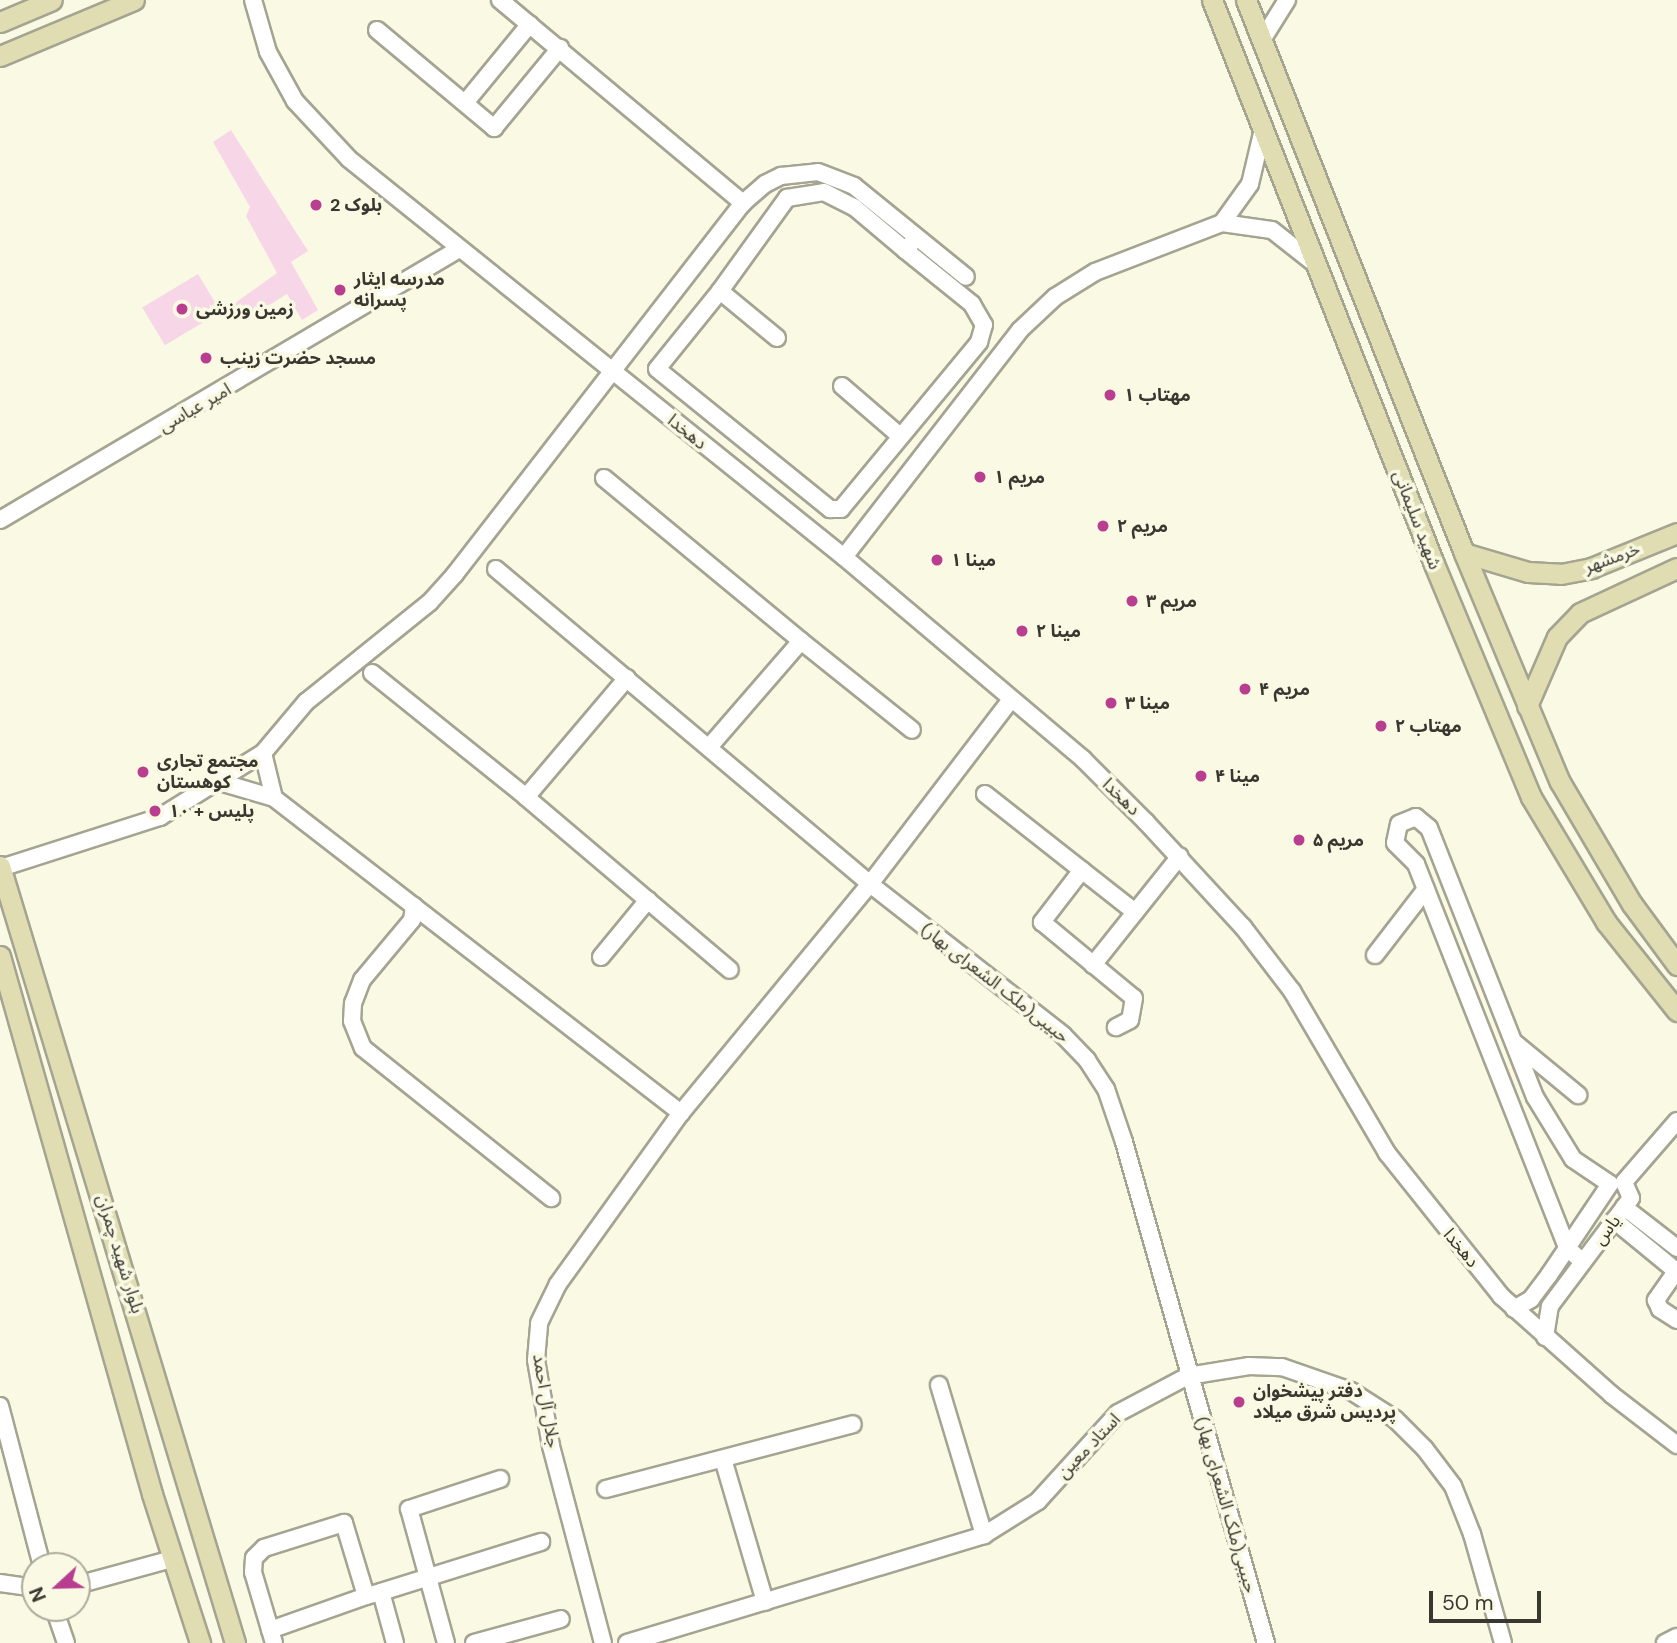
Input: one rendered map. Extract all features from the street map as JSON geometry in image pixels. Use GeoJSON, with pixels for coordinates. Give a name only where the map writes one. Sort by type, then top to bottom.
{"type":"FeatureCollection","features":[{"type":"Feature","properties":{"kind":"main road"},"geometry":{"type":"LineString","coordinates":[[0,22],[52,0]]}},
{"type":"Feature","properties":{"kind":"main road"},"geometry":{"type":"LineString","coordinates":[[0,56],[134,0]]}},
{"type":"Feature","properties":{"kind":"main road","name":"شهید سلیمانی"},"geometry":{"type":"LineString","coordinates":[[1212,0],[1531,797],[1606,922],[1677,1011]]}},
{"type":"Feature","properties":{"kind":"main road","name":"شهید سلیمانی"},"geometry":{"type":"LineString","coordinates":[[1247,0],[1464,552],[1560,782],[1632,904],[1677,965]]}},
{"type":"Feature","properties":{"kind":"main road","name":"خرمشهر"},"geometry":{"type":"LineString","coordinates":[[1464,552],[1528,572],[1561,574],[1591,568],[1677,533]]}},
{"type":"Feature","properties":{"kind":"main road","name":"خرمشهر"},"geometry":{"type":"LineString","coordinates":[[1527,706],[1557,637],[1580,613],[1677,568]]}},
{"type":"Feature","properties":{"kind":"main road","name":"بلوار شهید چمران"},"geometry":{"type":"LineString","coordinates":[[0,867],[235,1643]]}},
{"type":"Feature","properties":{"kind":"main road","name":"بلوار شهید چمران"},"geometry":{"type":"LineString","coordinates":[[0,956],[172,1559],[200,1643]]}},
{"type":"Feature","properties":{"kind":"street","name":"دهخدا"},"geometry":{"type":"LineString","coordinates":[[253,0],[278,74],[309,119],[349,159],[844,557],[1010,701],[1083,759],[1180,856],[1292,991],[1387,1153],[1445,1231],[1514,1309],[1677,1444]]}},
{"type":"Feature","properties":{"kind":"street"},"geometry":{"type":"LineString","coordinates":[[500,0],[744,202]]}},
{"type":"Feature","properties":{"kind":"street"},"geometry":{"type":"LineString","coordinates":[[1262,40],[1287,0]]}},
{"type":"Feature","properties":{"kind":"street"},"geometry":{"type":"LineString","coordinates":[[465,103],[530,23]]}},
{"type":"Feature","properties":{"kind":"street"},"geometry":{"type":"LineString","coordinates":[[377,30],[494,128],[561,48]]}},
{"type":"Feature","properties":{"kind":"street"},"geometry":{"type":"LineString","coordinates":[[1222,223],[1250,184],[1263,129]]}},
{"type":"Feature","properties":{"kind":"street"},"geometry":{"type":"LineString","coordinates":[[0,867],[160,817],[263,753],[306,702],[430,602],[613,373],[744,202],[781,176],[818,172],[854,186],[966,277]]}},
{"type":"Feature","properties":{"kind":"street"},"geometry":{"type":"LineString","coordinates":[[824,192],[854,207],[905,250],[972,304],[984,325],[979,342],[841,509],[830,509],[657,369],[720,291],[787,198],[824,192]]}},
{"type":"Feature","properties":{"kind":"street"},"geometry":{"type":"LineString","coordinates":[[844,557],[1020,330],[1055,297],[1095,272],[1222,223],[1272,230],[1316,265]]}},
{"type":"Feature","properties":{"kind":"street"},"geometry":{"type":"LineString","coordinates":[[905,250],[917,237]]}},
{"type":"Feature","properties":{"kind":"street","name":"امیر عباسی"},"geometry":{"type":"LineString","coordinates":[[0,520],[458,249]]}},
{"type":"Feature","properties":{"kind":"street"},"geometry":{"type":"LineString","coordinates":[[720,291],[777,338]]}},
{"type":"Feature","properties":{"kind":"street"},"geometry":{"type":"LineString","coordinates":[[842,386],[900,436]]}},
{"type":"Feature","properties":{"kind":"street"},"geometry":{"type":"LineString","coordinates":[[604,478],[912,730]]}},
{"type":"Feature","properties":{"kind":"street","name":"حبیبی(ملک الشعرای بهار)"},"geometry":{"type":"LineString","coordinates":[[496,569],[710,746],[870,884],[1063,1035],[1099,1079],[1124,1142],[1188,1376],[1266,1643]]}},
{"type":"Feature","properties":{"kind":"street"},"geometry":{"type":"LineString","coordinates":[[710,746],[802,641]]}},
{"type":"Feature","properties":{"kind":"street"},"geometry":{"type":"LineString","coordinates":[[372,673],[526,797],[730,970]]}},
{"type":"Feature","properties":{"kind":"street"},"geometry":{"type":"LineString","coordinates":[[526,797],[627,678]]}},
{"type":"Feature","properties":{"kind":"street","name":"جلال آل احمد"},"geometry":{"type":"LineString","coordinates":[[603,1643],[551,1446],[536,1360],[540,1323],[558,1284],[681,1113],[870,884],[1010,701]]}},
{"type":"Feature","properties":{"kind":"street"},"geometry":{"type":"LineString","coordinates":[[263,753],[274,798]]}},
{"type":"Feature","properties":{"kind":"street"},"geometry":{"type":"LineString","coordinates":[[220,782],[274,798],[681,1113]]}},
{"type":"Feature","properties":{"kind":"street"},"geometry":{"type":"LineString","coordinates":[[985,794],[1135,912]]}},
{"type":"Feature","properties":{"kind":"street"},"geometry":{"type":"LineString","coordinates":[[1578,1095],[1513,1042],[1429,828],[1416,817],[1399,824],[1395,843],[1416,864],[1567,1248],[1583,1262]]}},
{"type":"Feature","properties":{"kind":"street"},"geometry":{"type":"LineString","coordinates":[[1093,965],[1180,856]]}},
{"type":"Feature","properties":{"kind":"street"},"geometry":{"type":"LineString","coordinates":[[1082,870],[1042,922],[1134,998],[1130,1020],[1116,1027]]}},
{"type":"Feature","properties":{"kind":"street"},"geometry":{"type":"LineString","coordinates":[[1375,955],[1426,889]]}},
{"type":"Feature","properties":{"kind":"street"},"geometry":{"type":"LineString","coordinates":[[601,957],[648,900]]}},
{"type":"Feature","properties":{"kind":"street"},"geometry":{"type":"LineString","coordinates":[[414,906],[412,920],[362,980],[353,1003],[352,1021],[363,1048],[551,1198]]}},
{"type":"Feature","properties":{"kind":"street","name":"یاس"},"geometry":{"type":"LineString","coordinates":[[1513,1042],[1558,1140],[1573,1159],[1610,1184],[1531,1299],[1514,1309]]}},
{"type":"Feature","properties":{"kind":"street"},"geometry":{"type":"LineString","coordinates":[[1674,1314],[1660,1309],[1657,1300],[1676,1271],[1623,1208],[1625,1182],[1677,1121]]}},
{"type":"Feature","properties":{"kind":"street"},"geometry":{"type":"LineString","coordinates":[[1623,1208],[1677,1248]]}},
{"type":"Feature","properties":{"kind":"street","name":"یاس"},"geometry":{"type":"LineString","coordinates":[[1545,1337],[1550,1306],[1623,1208]]}},
{"type":"Feature","properties":{"kind":"street","name":"استاد معین"},"geometry":{"type":"LineString","coordinates":[[627,1643],[984,1535],[1038,1501],[1118,1413],[1188,1376],[1250,1366],[1282,1367],[1350,1391],[1395,1419],[1453,1486],[1472,1534],[1503,1643]]}},
{"type":"Feature","properties":{"kind":"street"},"geometry":{"type":"LineString","coordinates":[[939,1385],[984,1535]]}},
{"type":"Feature","properties":{"kind":"street"},"geometry":{"type":"LineString","coordinates":[[0,1406],[38,1552]]}},
{"type":"Feature","properties":{"kind":"street"},"geometry":{"type":"LineString","coordinates":[[606,1489],[853,1424]]}},
{"type":"Feature","properties":{"kind":"street"},"geometry":{"type":"LineString","coordinates":[[723,1459],[765,1602]]}},
{"type":"Feature","properties":{"kind":"street"},"geometry":{"type":"LineString","coordinates":[[446,1643],[409,1509],[500,1479]]}},
{"type":"Feature","properties":{"kind":"street"},"geometry":{"type":"LineString","coordinates":[[395,1643],[374,1594],[344,1523],[264,1548],[254,1558],[253,1572],[272,1637],[374,1594],[541,1542]]}},
{"type":"Feature","properties":{"kind":"street"},"geometry":{"type":"LineString","coordinates":[[91,1581],[172,1559]]}},
{"type":"Feature","properties":{"kind":"street"},"geometry":{"type":"LineString","coordinates":[[0,1583],[21,1586]]}},
{"type":"Feature","properties":{"kind":"street"},"geometry":{"type":"LineString","coordinates":[[474,1643],[561,1619]]}},
{"type":"Feature","properties":{"kind":"street"},"geometry":{"type":"LineString","coordinates":[[59,1622],[66,1643]]}},
{"type":"Feature","properties":{"kind":"street"},"geometry":{"type":"LineString","coordinates":[[1665,1643],[1677,1637]]}},
{"type":"Feature","properties":{"kind":"shaded area"},"geometry":{"type":"Polygon","coordinates":[[[231,130],[308,251],[291,262],[318,310],[302,320],[287,294],[245,320],[235,303],[277,273],[246,216],[250,207],[213,142],[231,130]]]}},
{"type":"Feature","properties":{"kind":"shaded area","name":"زمین ورزشی"},"geometry":{"type":"Polygon","coordinates":[[[198,274],[221,312],[165,345],[142,307],[198,274]]]}},
{"type":"Feature","properties":{"kind":"place","name":"بلوک 2"},"geometry":{"type":"Point","coordinates":[316,205]}},
{"type":"Feature","properties":{"kind":"place","name":"مدرسه ایثار پسرانه"},"geometry":{"type":"Point","coordinates":[340,290]}},
{"type":"Feature","properties":{"kind":"place","name":"زمین ورزشی"},"geometry":{"type":"Point","coordinates":[182,309]}},
{"type":"Feature","properties":{"kind":"place","name":"مسجد حضرت زینب"},"geometry":{"type":"Point","coordinates":[206,358]}},
{"type":"Feature","properties":{"kind":"place","name":"مهتاب ۱"},"geometry":{"type":"Point","coordinates":[1110,395]}},
{"type":"Feature","properties":{"kind":"place","name":"مریم ۱"},"geometry":{"type":"Point","coordinates":[980,477]}},
{"type":"Feature","properties":{"kind":"place","name":"مریم ۲"},"geometry":{"type":"Point","coordinates":[1103,526]}},
{"type":"Feature","properties":{"kind":"place","name":"مینا ۱"},"geometry":{"type":"Point","coordinates":[937,560]}},
{"type":"Feature","properties":{"kind":"place","name":"مریم ۳"},"geometry":{"type":"Point","coordinates":[1132,601]}},
{"type":"Feature","properties":{"kind":"place","name":"مینا ۲"},"geometry":{"type":"Point","coordinates":[1022,631]}},
{"type":"Feature","properties":{"kind":"place","name":"مریم ۴"},"geometry":{"type":"Point","coordinates":[1245,689]}},
{"type":"Feature","properties":{"kind":"place","name":"مینا ۳"},"geometry":{"type":"Point","coordinates":[1111,703]}},
{"type":"Feature","properties":{"kind":"place","name":"مهتاب ۲"},"geometry":{"type":"Point","coordinates":[1381,726]}},
{"type":"Feature","properties":{"kind":"place","name":"مجتمع تجاری کوهستان"},"geometry":{"type":"Point","coordinates":[143,772]}},
{"type":"Feature","properties":{"kind":"place","name":"مینا ۴"},"geometry":{"type":"Point","coordinates":[1201,776]}},
{"type":"Feature","properties":{"kind":"place","name":"پلیس + ۱۰"},"geometry":{"type":"Point","coordinates":[155,811]}},
{"type":"Feature","properties":{"kind":"place","name":"مریم ۵"},"geometry":{"type":"Point","coordinates":[1299,840]}},
{"type":"Feature","properties":{"kind":"place","name":"دفتر پیشخوان پردیس شرق میلاد"},"geometry":{"type":"Point","coordinates":[1239,1402]}}]}
